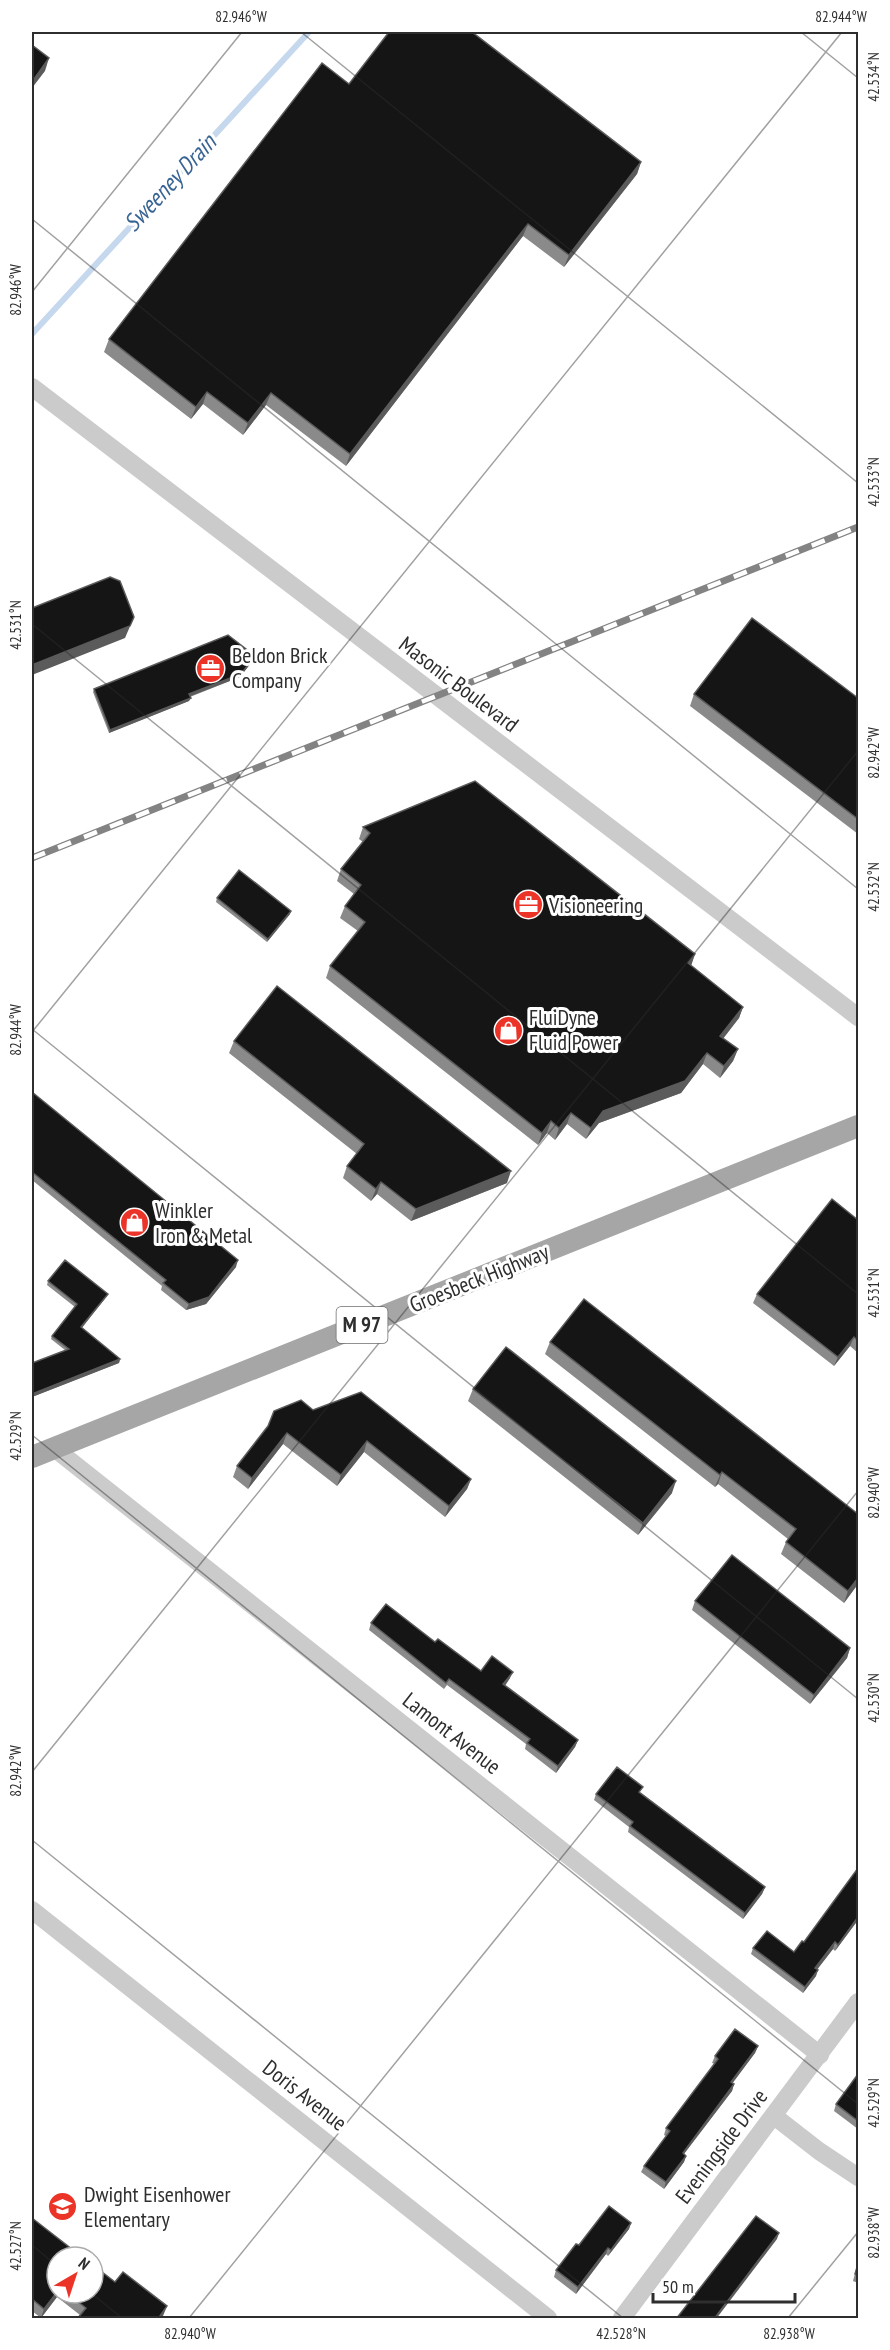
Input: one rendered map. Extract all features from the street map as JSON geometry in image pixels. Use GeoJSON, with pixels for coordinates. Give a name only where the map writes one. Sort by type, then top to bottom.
{"type":"FeatureCollection","features":[{"type":"Feature","properties":{"kind":"main road","name":"Groesbeck Highway"},"geometry":{"type":"LineString","coordinates":[[32,1457],[858,1126]]}},
{"type":"Feature","properties":{"kind":"street","name":"Masonic Boulevard"},"geometry":{"type":"LineString","coordinates":[[32,387],[858,1017]]}},
{"type":"Feature","properties":{"kind":"street","name":"Lamont Avenue"},"geometry":{"type":"LineString","coordinates":[[54,1448],[820,2055]]}},
{"type":"Feature","properties":{"kind":"street","name":"Doris Avenue"},"geometry":{"type":"LineString","coordinates":[[32,1910],[548,2319]]}},
{"type":"Feature","properties":{"kind":"street","name":"Eveningside Drive"},"geometry":{"type":"LineString","coordinates":[[622,2319],[858,2002]]}},
{"type":"Feature","properties":{"kind":"street"},"geometry":{"type":"LineString","coordinates":[[774,2116],[819,2151],[858,2177]]}},
{"type":"Feature","properties":{"kind":"building"},"geometry":{"type":"Polygon","coordinates":[[[389,32],[472,32],[641,162],[569,255],[528,224],[350,454],[271,393],[248,423],[207,392],[196,407],[109,339],[322,63],[349,84],[389,32]]]}},
{"type":"Feature","properties":{"kind":"building"},"geometry":{"type":"Polygon","coordinates":[[[32,45],[49,58],[32,82],[32,45]]]}},
{"type":"Feature","properties":{"kind":"building"},"geometry":{"type":"Polygon","coordinates":[[[110,577],[120,581],[134,617],[130,626],[32,665],[32,608],[110,577]]]}},
{"type":"Feature","properties":{"kind":"building"},"geometry":{"type":"Polygon","coordinates":[[[752,618],[858,698],[858,819],[694,694],[752,618]]]}},
{"type":"Feature","properties":{"kind":"building"},"geometry":{"type":"Polygon","coordinates":[[[228,635],[255,656],[241,674],[189,694],[191,698],[110,730],[94,689],[228,635]]]}},
{"type":"Feature","properties":{"kind":"building"},"geometry":{"type":"Polygon","coordinates":[[[475,781],[695,954],[688,963],[743,1007],[720,1036],[738,1049],[724,1066],[707,1053],[685,1081],[603,1111],[591,1128],[571,1113],[559,1128],[551,1121],[542,1133],[330,966],[365,922],[345,906],[361,885],[341,869],[370,833],[363,827],[475,781]]]}},
{"type":"Feature","properties":{"kind":"building"},"geometry":{"type":"Polygon","coordinates":[[[239,870],[291,911],[268,939],[217,898],[239,870]]]}},
{"type":"Feature","properties":{"kind":"building"},"geometry":{"type":"Polygon","coordinates":[[[277,986],[511,1171],[416,1209],[381,1182],[376,1189],[347,1166],[364,1144],[234,1041],[277,986]]]}},
{"type":"Feature","properties":{"kind":"building","name":"Winkler Iron & Metal"},"geometry":{"type":"Polygon","coordinates":[[[32,1092],[238,1260],[209,1297],[189,1304],[163,1283],[166,1280],[32,1172],[32,1092]]]}},
{"type":"Feature","properties":{"kind":"building"},"geometry":{"type":"Polygon","coordinates":[[[832,1199],[858,1220],[858,1341],[854,1337],[838,1357],[757,1294],[832,1199]]]}},
{"type":"Feature","properties":{"kind":"building"},"geometry":{"type":"Polygon","coordinates":[[[65,1260],[108,1294],[81,1327],[120,1359],[32,1394],[32,1363],[69,1349],[52,1336],[77,1304],[48,1281],[65,1260]]]}},
{"type":"Feature","properties":{"kind":"building"},"geometry":{"type":"Polygon","coordinates":[[[584,1299],[858,1514],[858,1578],[848,1591],[786,1542],[796,1529],[722,1472],[720,1475],[550,1342],[584,1299]]]}},
{"type":"Feature","properties":{"kind":"building"},"geometry":{"type":"Polygon","coordinates":[[[506,1347],[676,1481],[643,1523],[473,1389],[506,1347]]]}},
{"type":"Feature","properties":{"kind":"building"},"geometry":{"type":"Polygon","coordinates":[[[361,1392],[471,1479],[449,1506],[367,1441],[341,1475],[287,1433],[252,1478],[237,1466],[268,1426],[274,1411],[301,1400],[313,1410],[361,1392]]]}},
{"type":"Feature","properties":{"kind":"building"},"geometry":{"type":"Polygon","coordinates":[[[732,1555],[850,1648],[814,1695],[695,1601],[732,1555]]]}},
{"type":"Feature","properties":{"kind":"building"},"geometry":{"type":"Polygon","coordinates":[[[386,1604],[435,1642],[438,1639],[481,1671],[492,1656],[513,1672],[503,1684],[578,1740],[558,1766],[527,1743],[530,1739],[449,1679],[446,1683],[371,1623],[386,1604]]]}},
{"type":"Feature","properties":{"kind":"building"},"geometry":{"type":"Polygon","coordinates":[[[617,1767],[643,1787],[639,1792],[765,1887],[745,1913],[630,1826],[633,1822],[596,1794],[617,1767]]]}},
{"type":"Feature","properties":{"kind":"building"},"geometry":{"type":"Polygon","coordinates":[[[858,1868],[858,1917],[838,1945],[835,1942],[815,1968],[818,1970],[805,1987],[753,1948],[767,1931],[794,1952],[802,1941],[804,1942],[858,1868]]]}},
{"type":"Feature","properties":{"kind":"building"},"geometry":{"type":"Polygon","coordinates":[[[735,2029],[758,2046],[731,2082],[734,2084],[683,2153],[686,2156],[666,2182],[644,2166],[670,2131],[666,2128],[718,2059],[715,2056],[735,2029]]]}},
{"type":"Feature","properties":{"kind":"building"},"geometry":{"type":"Polygon","coordinates":[[[858,2074],[858,2121],[836,2104],[858,2074]]]}},
{"type":"Feature","properties":{"kind":"building"},"geometry":{"type":"Polygon","coordinates":[[[609,2206],[631,2223],[611,2250],[608,2248],[578,2287],[556,2270],[609,2206]]]}},
{"type":"Feature","properties":{"kind":"building"},"geometry":{"type":"Polygon","coordinates":[[[756,2216],[779,2233],[714,2319],[676,2319],[756,2216]]]}},
{"type":"Feature","properties":{"kind":"building"},"geometry":{"type":"Polygon","coordinates":[[[32,2218],[67,2245],[45,2245],[45,2305],[47,2305],[44,2309],[32,2299],[32,2218]]]}},
{"type":"Feature","properties":{"kind":"building"},"geometry":{"type":"Polygon","coordinates":[[[123,2272],[167,2306],[160,2316],[163,2319],[77,2319],[86,2308],[82,2305],[105,2305],[105,2274],[115,2282],[123,2272]]]}},
{"type":"Feature","properties":{"kind":"waterway","name":"Sweeney Drain"},"geometry":{"type":"LineString","coordinates":[[32,334],[309,32]]}},
{"type":"Feature","properties":{"kind":"railway"},"geometry":{"type":"LineString","coordinates":[[32,858],[858,527]]}},
{"type":"Feature","properties":{"kind":"place","name":"Beldon Brick Company"},"geometry":{"type":"Point","coordinates":[211,668]}},
{"type":"Feature","properties":{"kind":"place","name":"Visioneering"},"geometry":{"type":"Point","coordinates":[528,905]}},
{"type":"Feature","properties":{"kind":"place","name":"FluiDyne Fluid Power"},"geometry":{"type":"Point","coordinates":[508,1030]}},
{"type":"Feature","properties":{"kind":"place","name":"Winkler Iron & Metal"},"geometry":{"type":"Point","coordinates":[134,1223]}},
{"type":"Feature","properties":{"kind":"place","name":"Dwight Eisenhower Elementary"},"geometry":{"type":"Point","coordinates":[63,2207]}}]}
